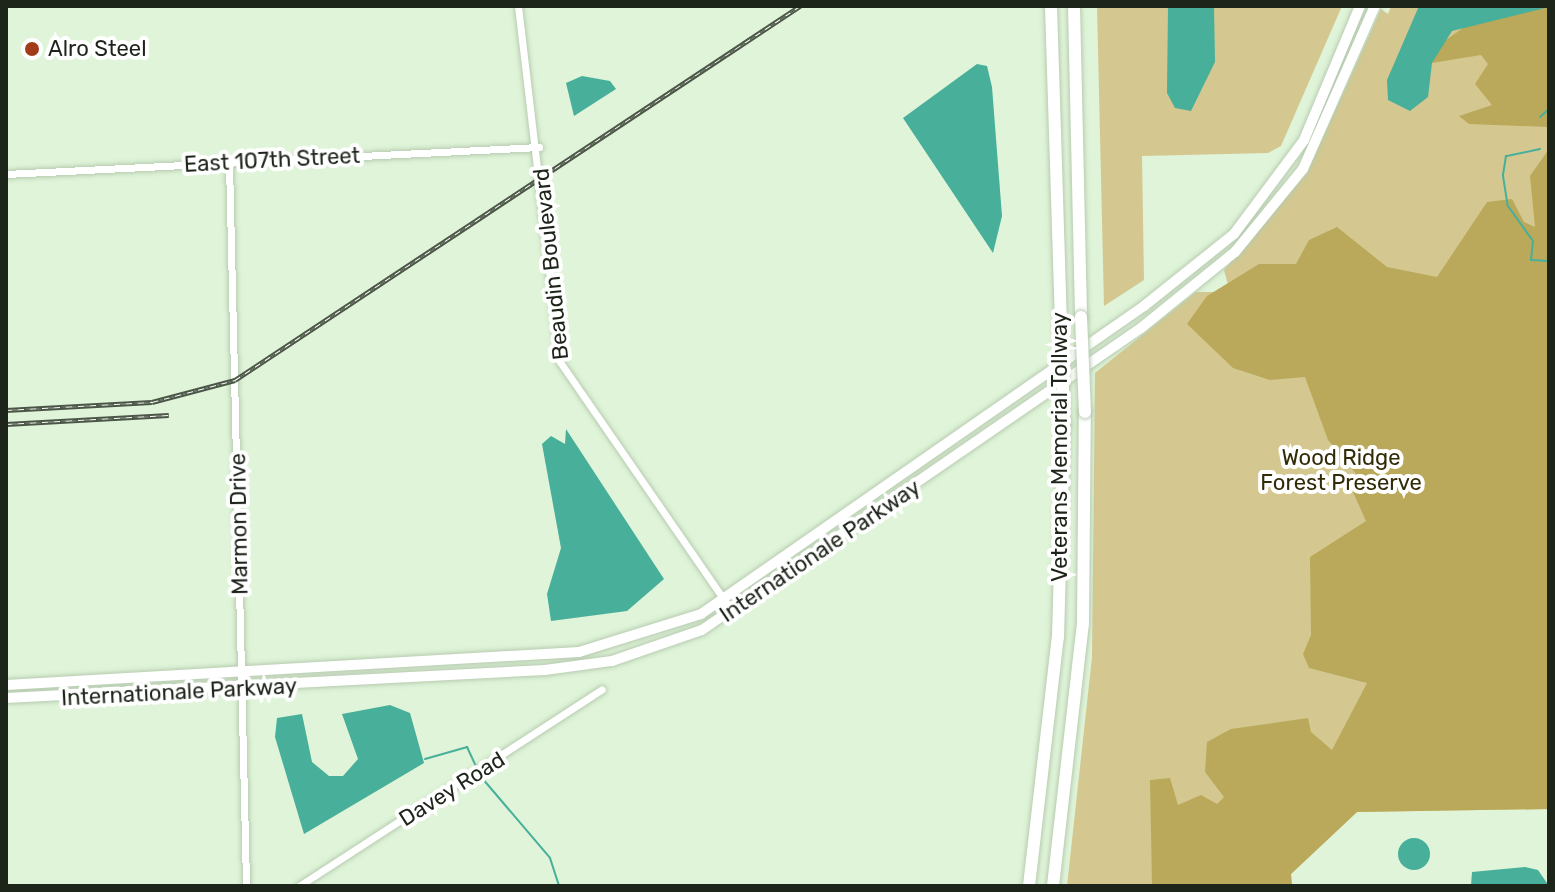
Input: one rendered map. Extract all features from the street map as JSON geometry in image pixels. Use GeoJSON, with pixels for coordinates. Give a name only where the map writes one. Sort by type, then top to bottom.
{"type":"FeatureCollection","features":[{"type":"Feature","properties":{"kind":"highway","name":"Veterans Memorial Tollway"},"geometry":{"type":"LineString","coordinates":[[1029,886],[1058,637],[1064,425],[1051,6]]}},
{"type":"Feature","properties":{"kind":"highway","name":"Veterans Memorial Tollway"},"geometry":{"type":"LineString","coordinates":[[1053,886],[1083,623],[1085,412],[1074,6]]}},
{"type":"Feature","properties":{"kind":"street","name":"Beaudin Boulevard"},"geometry":{"type":"LineString","coordinates":[[518,6],[539,147],[556,349],[565,375],[733,613]]}},
{"type":"Feature","properties":{"kind":"street","name":"Internationale Parkway"},"geometry":{"type":"LineString","coordinates":[[6,685],[579,652],[667,629],[726,600],[1234,234],[1304,140],[1360,6]]}},
{"type":"Feature","properties":{"kind":"street","name":"Internationale Parkway"},"geometry":{"type":"LineString","coordinates":[[6,698],[243,690],[612,661],[733,613],[1141,328],[1235,252],[1303,169],[1375,6]]}},
{"type":"Feature","properties":{"kind":"street","name":"East 107th Street"},"geometry":{"type":"LineString","coordinates":[[6,174],[539,147]]}},
{"type":"Feature","properties":{"kind":"street","name":"Marmon Drive"},"geometry":{"type":"LineString","coordinates":[[229,162],[246,886]]}},
{"type":"Feature","properties":{"kind":"street","name":"Davey Road"},"geometry":{"type":"LineString","coordinates":[[299,886],[602,689]]}},
{"type":"Feature","properties":{"kind":"green space"},"geometry":{"type":"Polygon","coordinates":[[[1097,6],[1342,6],[1281,146],[1268,153],[1142,156],[1144,280],[1104,306],[1097,6]]]}},
{"type":"Feature","properties":{"kind":"green space","name":"Wood Ridge Forest Preserve"},"geometry":{"type":"Polygon","coordinates":[[[1391,6],[1549,6],[1549,809],[1357,812],[1291,874],[1292,886],[1067,886],[1092,657],[1095,373],[1196,292],[1230,292],[1224,270],[1307,173],[1381,9],[1388,14],[1391,6]]]}},
{"type":"Feature","properties":{"kind":"shaded area"},"geometry":{"type":"Polygon","coordinates":[[[1549,7],[1549,127],[1469,124],[1459,116],[1492,105],[1475,84],[1488,64],[1481,55],[1432,63],[1443,42],[1473,21],[1549,7]]]}},
{"type":"Feature","properties":{"kind":"shaded area"},"geometry":{"type":"Polygon","coordinates":[[[1549,149],[1549,809],[1357,812],[1291,874],[1292,886],[1152,886],[1150,780],[1170,778],[1178,805],[1201,795],[1217,804],[1224,797],[1205,772],[1207,742],[1231,729],[1308,718],[1311,732],[1332,750],[1367,683],[1309,668],[1303,654],[1311,635],[1310,557],[1366,521],[1352,490],[1356,474],[1328,440],[1305,377],[1270,380],[1233,368],[1187,324],[1207,296],[1259,264],[1296,264],[1309,240],[1337,227],[1387,267],[1437,277],[1487,202],[1512,199],[1524,222],[1535,227],[1530,176],[1549,149]]]}},
{"type":"Feature","properties":{"kind":"water"},"geometry":{"type":"Polygon","coordinates":[[[1168,6],[1214,6],[1215,62],[1191,111],[1175,108],[1167,93],[1168,6]]]}},
{"type":"Feature","properties":{"kind":"water"},"geometry":{"type":"Polygon","coordinates":[[[1419,6],[1549,7],[1452,31],[1432,63],[1428,97],[1410,111],[1388,100],[1387,80],[1419,6]]]}},
{"type":"Feature","properties":{"kind":"water"},"geometry":{"type":"Polygon","coordinates":[[[977,64],[987,66],[992,87],[1002,216],[993,253],[903,118],[977,64]]]}},
{"type":"Feature","properties":{"kind":"water"},"geometry":{"type":"Polygon","coordinates":[[[582,76],[610,81],[616,89],[574,116],[566,83],[582,76]]]}},
{"type":"Feature","properties":{"kind":"water"},"geometry":{"type":"Polygon","coordinates":[[[566,429],[664,579],[627,611],[551,621],[547,594],[561,548],[542,444],[551,436],[565,444],[566,429]]]}},
{"type":"Feature","properties":{"kind":"water"},"geometry":{"type":"Polygon","coordinates":[[[390,705],[410,713],[424,763],[304,834],[275,737],[277,718],[302,714],[312,762],[329,776],[343,776],[358,759],[342,714],[390,705]]]}},
{"type":"Feature","properties":{"kind":"water"},"geometry":{"type":"Polygon","coordinates":[[[1414,838],[1425,843],[1430,854],[1425,865],[1414,870],[1403,865],[1398,854],[1403,843],[1414,838]]]}},
{"type":"Feature","properties":{"kind":"water"},"geometry":{"type":"Polygon","coordinates":[[[1525,867],[1538,870],[1549,886],[1471,886],[1472,872],[1525,867]]]}},
{"type":"Feature","properties":{"kind":"waterway"},"geometry":{"type":"LineString","coordinates":[[1540,117],[1549,109]]}},
{"type":"Feature","properties":{"kind":"waterway"},"geometry":{"type":"LineString","coordinates":[[1540,149],[1506,156],[1503,176],[1508,206],[1533,241],[1531,260],[1549,261]]}},
{"type":"Feature","properties":{"kind":"waterway"},"geometry":{"type":"LineString","coordinates":[[425,759],[467,747],[476,766]]}},
{"type":"Feature","properties":{"kind":"waterway"},"geometry":{"type":"LineString","coordinates":[[482,778],[550,858],[559,886]]}},
{"type":"Feature","properties":{"kind":"railway"},"geometry":{"type":"LineString","coordinates":[[6,410],[152,402],[235,380],[800,6]]}},
{"type":"Feature","properties":{"kind":"railway"},"geometry":{"type":"LineString","coordinates":[[6,424],[169,415]]}},
{"type":"Feature","properties":{"kind":"place","name":"Alro Steel"},"geometry":{"type":"Point","coordinates":[32,49]}}]}
